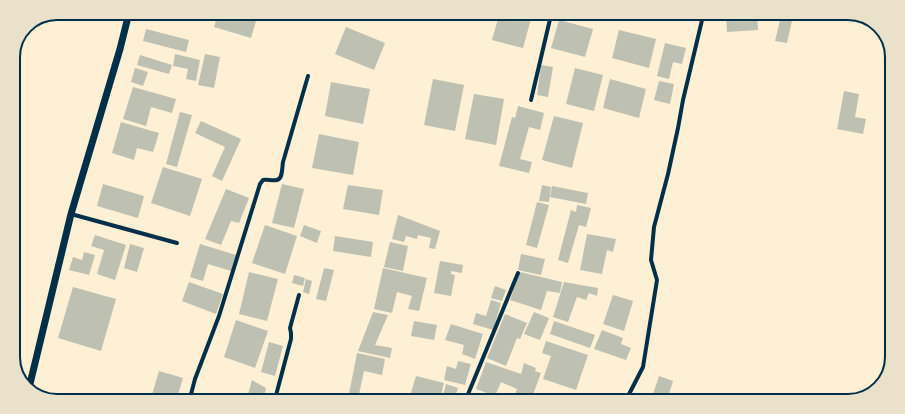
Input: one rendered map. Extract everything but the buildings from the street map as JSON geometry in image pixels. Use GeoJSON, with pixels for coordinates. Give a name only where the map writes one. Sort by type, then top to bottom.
{"type":"FeatureCollection","features":[{"type":"Feature","properties":{"kind":"street"},"geometry":{"type":"LineString","coordinates":[[30,382],[71,214],[127,20]]}},
{"type":"Feature","properties":{"kind":"street"},"geometry":{"type":"LineString","coordinates":[[531,100],[550,20]]}},
{"type":"Feature","properties":{"kind":"street"},"geometry":{"type":"LineString","coordinates":[[629,394],[643,367],[657,280],[651,260],[654,226],[668,174],[683,100],[702,20]]}},
{"type":"Feature","properties":{"kind":"street"},"geometry":{"type":"LineString","coordinates":[[191,394],[195,379],[219,316],[260,184],[263,180],[277,180],[282,174],[283,162],[308,76]]}},
{"type":"Feature","properties":{"kind":"street"},"geometry":{"type":"LineString","coordinates":[[71,214],[177,243]]}},
{"type":"Feature","properties":{"kind":"street"},"geometry":{"type":"LineString","coordinates":[[468,394],[518,273]]}},
{"type":"Feature","properties":{"kind":"street"},"geometry":{"type":"LineString","coordinates":[[276,394],[291,339],[290,328],[299,295]]}}]}
